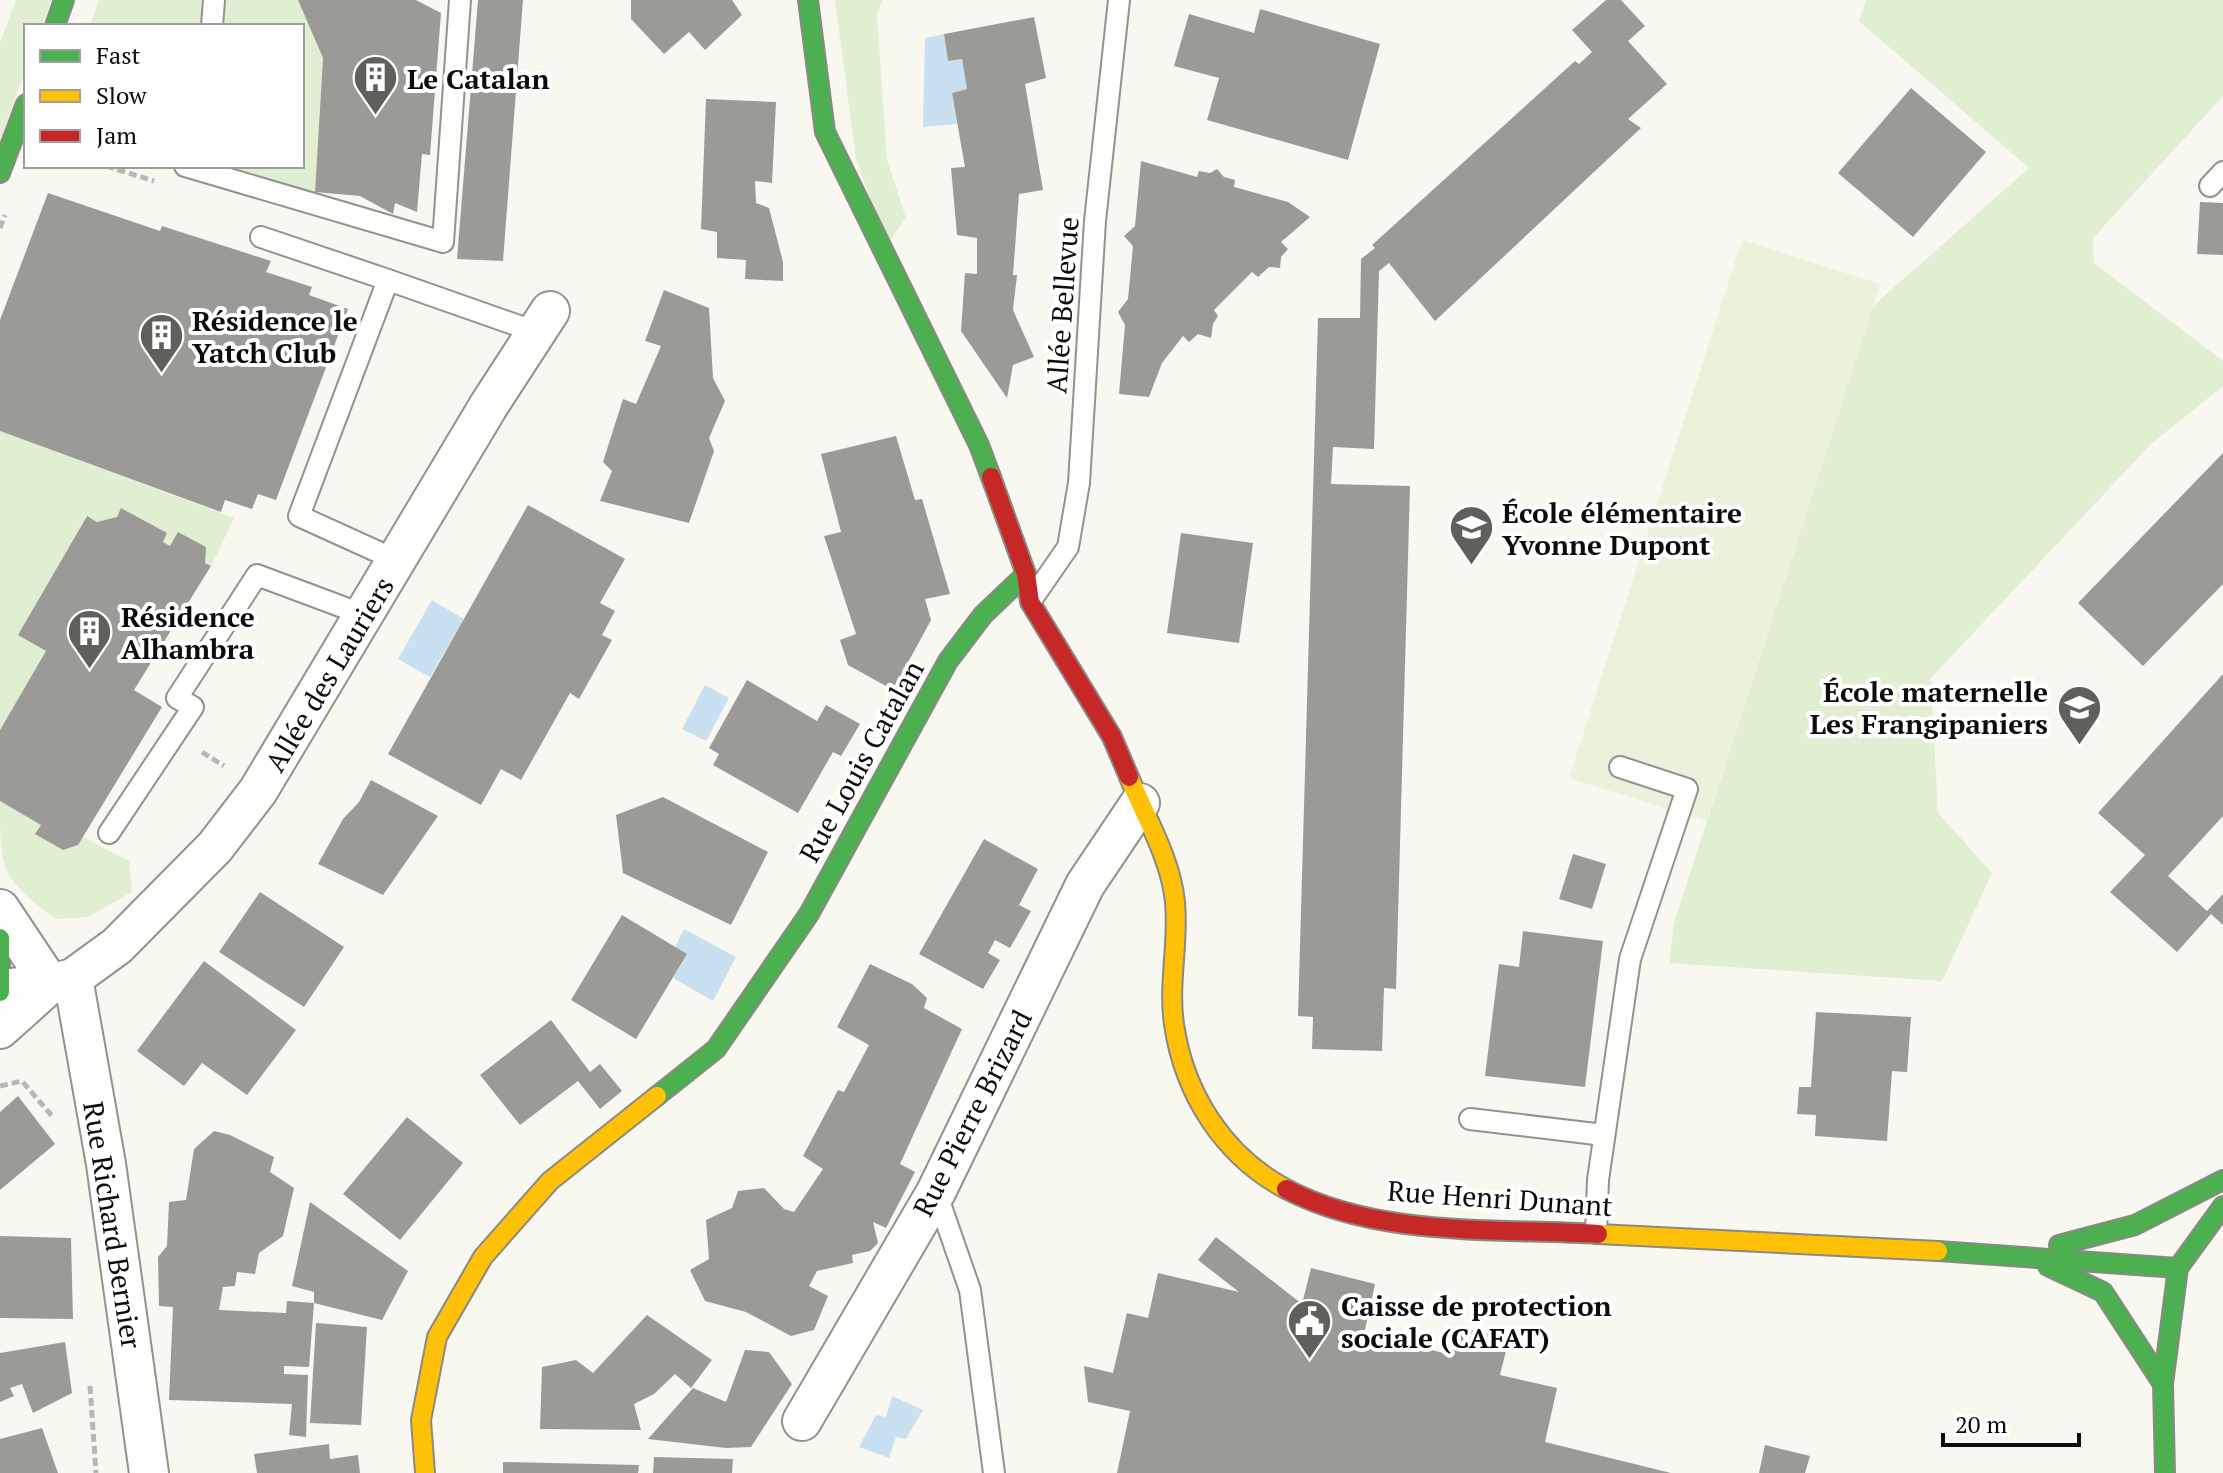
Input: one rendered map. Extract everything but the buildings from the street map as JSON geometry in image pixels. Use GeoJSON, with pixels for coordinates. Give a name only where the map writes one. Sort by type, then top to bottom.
{"type":"FeatureCollection","features":[{"type":"Feature","properties":{"kind":"street"},"geometry":{"type":"LineString","coordinates":[[56,24],[64,0]]}},
{"type":"Feature","properties":{"kind":"street"},"geometry":{"type":"LineString","coordinates":[[808,0],[825,132],[979,445],[1026,574]]}},
{"type":"Feature","properties":{"kind":"street"},"geometry":{"type":"LineString","coordinates":[[0,173],[24,113]]}},
{"type":"Feature","properties":{"kind":"street","name":"Allée des Lauriers"},"geometry":{"type":"LineString","coordinates":[[0,1029],[61,981],[117,946],[215,847],[258,791],[543,321]]}},
{"type":"Feature","properties":{"kind":"street","name":"Rue Henri Dunant"},"geometry":{"type":"LineString","coordinates":[[1026,574],[1030,602],[1112,737],[1165,863],[1175,901],[1174,1024],[1196,1099],[1220,1135],[1255,1172],[1300,1196],[1359,1216],[1410,1224],[2024,1255],[2178,1268]]}},
{"type":"Feature","properties":{"kind":"street","name":"Rue Louis Catalan"},"geometry":{"type":"LineString","coordinates":[[425,1473],[421,1420],[437,1337],[483,1257],[550,1181],[716,1049],[809,914],[948,661],[983,615],[1026,574]]}},
{"type":"Feature","properties":{"kind":"street","name":"Rue Pierre Brizard"},"geometry":{"type":"LineString","coordinates":[[802,1421],[936,1192],[1085,885],[1140,803]]}},
{"type":"Feature","properties":{"kind":"street"},"geometry":{"type":"LineString","coordinates":[[0,909],[61,981]]}},
{"type":"Feature","properties":{"kind":"street"},"geometry":{"type":"LineString","coordinates":[[0,938],[0,990],[61,981]]}},
{"type":"Feature","properties":{"kind":"street","name":"Rue Richard Bernier"},"geometry":{"type":"LineString","coordinates":[[61,981],[113,1207],[149,1473]]}},
{"type":"Feature","properties":{"kind":"street","name":"Rue Henri Dunant"},"geometry":{"type":"LineString","coordinates":[[2024,1255],[2135,1225],[2223,1180]]}},
{"type":"Feature","properties":{"kind":"street"},"geometry":{"type":"LineString","coordinates":[[2165,1473],[2163,1384],[2178,1268],[2223,1206]]}},
{"type":"Feature","properties":{"kind":"street","name":"Rue Henri Dunant"},"geometry":{"type":"LineString","coordinates":[[2024,1255],[2103,1292],[2163,1384]]}},
{"type":"Feature","properties":{"kind":"lane"},"geometry":{"type":"LineString","coordinates":[[212,24],[214,0]]}},
{"type":"Feature","properties":{"kind":"lane"},"geometry":{"type":"LineString","coordinates":[[198,168],[443,242],[460,0]]}},
{"type":"Feature","properties":{"kind":"lane","name":"Allée Bellevue"},"geometry":{"type":"LineString","coordinates":[[1030,602],[1068,547],[1079,483],[1095,221],[1119,0]]}},
{"type":"Feature","properties":{"kind":"lane"},"geometry":{"type":"LineString","coordinates":[[261,237],[388,280],[543,321]]}},
{"type":"Feature","properties":{"kind":"lane"},"geometry":{"type":"LineString","coordinates":[[388,280],[299,516],[396,560]]}},
{"type":"Feature","properties":{"kind":"lane"},"geometry":{"type":"LineString","coordinates":[[109,833],[193,707],[177,698],[257,575],[364,615]]}},
{"type":"Feature","properties":{"kind":"lane"},"geometry":{"type":"LineString","coordinates":[[1596,1233],[1598,1180],[1630,959],[1687,789],[1620,767]]}},
{"type":"Feature","properties":{"kind":"lane"},"geometry":{"type":"LineString","coordinates":[[1470,1119],[1604,1135]]}},
{"type":"Feature","properties":{"kind":"lane"},"geometry":{"type":"LineString","coordinates":[[936,1192],[970,1290],[994,1473]]}},
{"type":"Feature","properties":{"kind":"path"},"geometry":{"type":"LineString","coordinates":[[174,735],[226,767]]}},
{"type":"Feature","properties":{"kind":"path"},"geometry":{"type":"LineString","coordinates":[[0,1086],[22,1081],[52,1113],[55,1126]]}},
{"type":"Feature","properties":{"kind":"path"},"geometry":{"type":"LineString","coordinates":[[90,1381],[96,1473]]}},
{"type":"Feature","properties":{"kind":"green space"},"geometry":{"type":"Polygon","coordinates":[[[16,0],[52,0],[43,24],[24,24],[24,74],[0,140],[0,43],[16,0]]]}},
{"type":"Feature","properties":{"kind":"green space"},"geometry":{"type":"Polygon","coordinates":[[[99,0],[298,0],[323,58],[315,192],[235,168],[304,168],[304,24],[91,24],[99,0]]]}},
{"type":"Feature","properties":{"kind":"green space"},"geometry":{"type":"Polygon","coordinates":[[[835,0],[883,0],[877,14],[887,160],[906,218],[887,244],[856,159],[835,0]]]}},
{"type":"Feature","properties":{"kind":"green space"},"geometry":{"type":"Polygon","coordinates":[[[1866,0],[2223,0],[2223,96],[2093,238],[2094,263],[2223,361],[2223,386],[2152,443],[1931,678],[1938,813],[1992,873],[1942,981],[1669,963],[1674,923],[1873,306],[2029,168],[1859,21],[1866,0]]]}},
{"type":"Feature","properties":{"kind":"green space"},"geometry":{"type":"Polygon","coordinates":[[[1742,240],[1880,284],[1706,821],[1569,778],[1742,240]]]}},
{"type":"Feature","properties":{"kind":"green space"},"geometry":{"type":"Polygon","coordinates":[[[0,431],[234,518],[211,566],[163,542],[167,533],[122,508],[117,517],[98,522],[86,516],[19,635],[46,651],[0,730],[0,431]]]}},
{"type":"Feature","properties":{"kind":"green space"},"geometry":{"type":"Polygon","coordinates":[[[0,801],[41,825],[36,834],[62,850],[78,845],[83,837],[129,861],[132,892],[88,917],[56,919],[24,893],[7,870],[1,843],[0,801]]]}},
{"type":"Feature","properties":{"kind":"water"},"geometry":{"type":"Polygon","coordinates":[[[944,34],[948,61],[962,59],[967,89],[952,93],[957,124],[923,127],[925,38],[944,34]]]}},
{"type":"Feature","properties":{"kind":"water"},"geometry":{"type":"Polygon","coordinates":[[[432,600],[464,619],[430,677],[398,659],[432,600]]]}},
{"type":"Feature","properties":{"kind":"water"},"geometry":{"type":"Polygon","coordinates":[[[705,685],[729,698],[706,741],[682,729],[705,685]]]}},
{"type":"Feature","properties":{"kind":"water"},"geometry":{"type":"Polygon","coordinates":[[[684,929],[736,957],[713,1001],[673,978],[687,954],[675,947],[684,929]]]}},
{"type":"Feature","properties":{"kind":"water"},"geometry":{"type":"Polygon","coordinates":[[[892,1396],[923,1410],[906,1439],[896,1437],[889,1458],[859,1447],[876,1415],[886,1417],[892,1396]]]}},
{"type":"Feature","properties":{"kind":"traffic: fast"},"geometry":{"type":"LineString","coordinates":[[56,24],[64,0]]}},
{"type":"Feature","properties":{"kind":"traffic: fast"},"geometry":{"type":"LineString","coordinates":[[808,0],[825,132],[979,445],[991,477]]}},
{"type":"Feature","properties":{"kind":"traffic: fast"},"geometry":{"type":"LineString","coordinates":[[0,173],[24,109]]}},
{"type":"Feature","properties":{"kind":"traffic: fast"},"geometry":{"type":"LineString","coordinates":[[657,1096],[716,1049],[809,914],[948,661],[983,615],[1026,574]]}},
{"type":"Feature","properties":{"kind":"traffic: fast"},"geometry":{"type":"LineString","coordinates":[[0,938],[0,992]]}},
{"type":"Feature","properties":{"kind":"traffic: fast"},"geometry":{"type":"LineString","coordinates":[[2059,1245],[2135,1225],[2223,1180]]}},
{"type":"Feature","properties":{"kind":"traffic: fast"},"geometry":{"type":"LineString","coordinates":[[2165,1473],[2163,1384],[2178,1268],[2223,1206]]}},
{"type":"Feature","properties":{"kind":"traffic: fast"},"geometry":{"type":"LineString","coordinates":[[1938,1251],[2178,1268]]}},
{"type":"Feature","properties":{"kind":"traffic: fast"},"geometry":{"type":"LineString","coordinates":[[2048,1266],[2103,1292],[2163,1384]]}},
{"type":"Feature","properties":{"kind":"traffic: slow"},"geometry":{"type":"LineString","coordinates":[[1129,777],[1163,854],[1173,886],[1176,932],[1172,1009],[1187,1075],[1197,1098],[1226,1141],[1244,1159],[1286,1189]]}},
{"type":"Feature","properties":{"kind":"traffic: slow"},"geometry":{"type":"LineString","coordinates":[[425,1473],[421,1420],[437,1337],[483,1257],[550,1181],[657,1096]]}},
{"type":"Feature","properties":{"kind":"traffic: slow"},"geometry":{"type":"LineString","coordinates":[[1598,1234],[1938,1251]]}},
{"type":"Feature","properties":{"kind":"traffic: jam"},"geometry":{"type":"LineString","coordinates":[[991,477],[1026,574],[1030,602],[1112,737],[1129,777]]}},
{"type":"Feature","properties":{"kind":"traffic: jam"},"geometry":{"type":"LineString","coordinates":[[1286,1189],[1322,1205],[1399,1223],[1439,1228],[1598,1234]]}},
{"type":"Feature","properties":{"kind":"place","name":"Le Catalan"},"geometry":{"type":"Point","coordinates":[376,117]}},
{"type":"Feature","properties":{"kind":"place","name":"Résidence le Yatch Club"},"geometry":{"type":"Point","coordinates":[161,375]}},
{"type":"Feature","properties":{"kind":"place","name":"École élémentaire Yvonne Dupont"},"geometry":{"type":"Point","coordinates":[1471,567]}},
{"type":"Feature","properties":{"kind":"place","name":"Résidence Alhambra"},"geometry":{"type":"Point","coordinates":[90,671]}},
{"type":"Feature","properties":{"kind":"place","name":"École maternelle Les Frangipaniers"},"geometry":{"type":"Point","coordinates":[2079,746]}},
{"type":"Feature","properties":{"kind":"place","name":"Caisse de protection sociale (CAFAT)"},"geometry":{"type":"Point","coordinates":[1310,1360]}}]}
